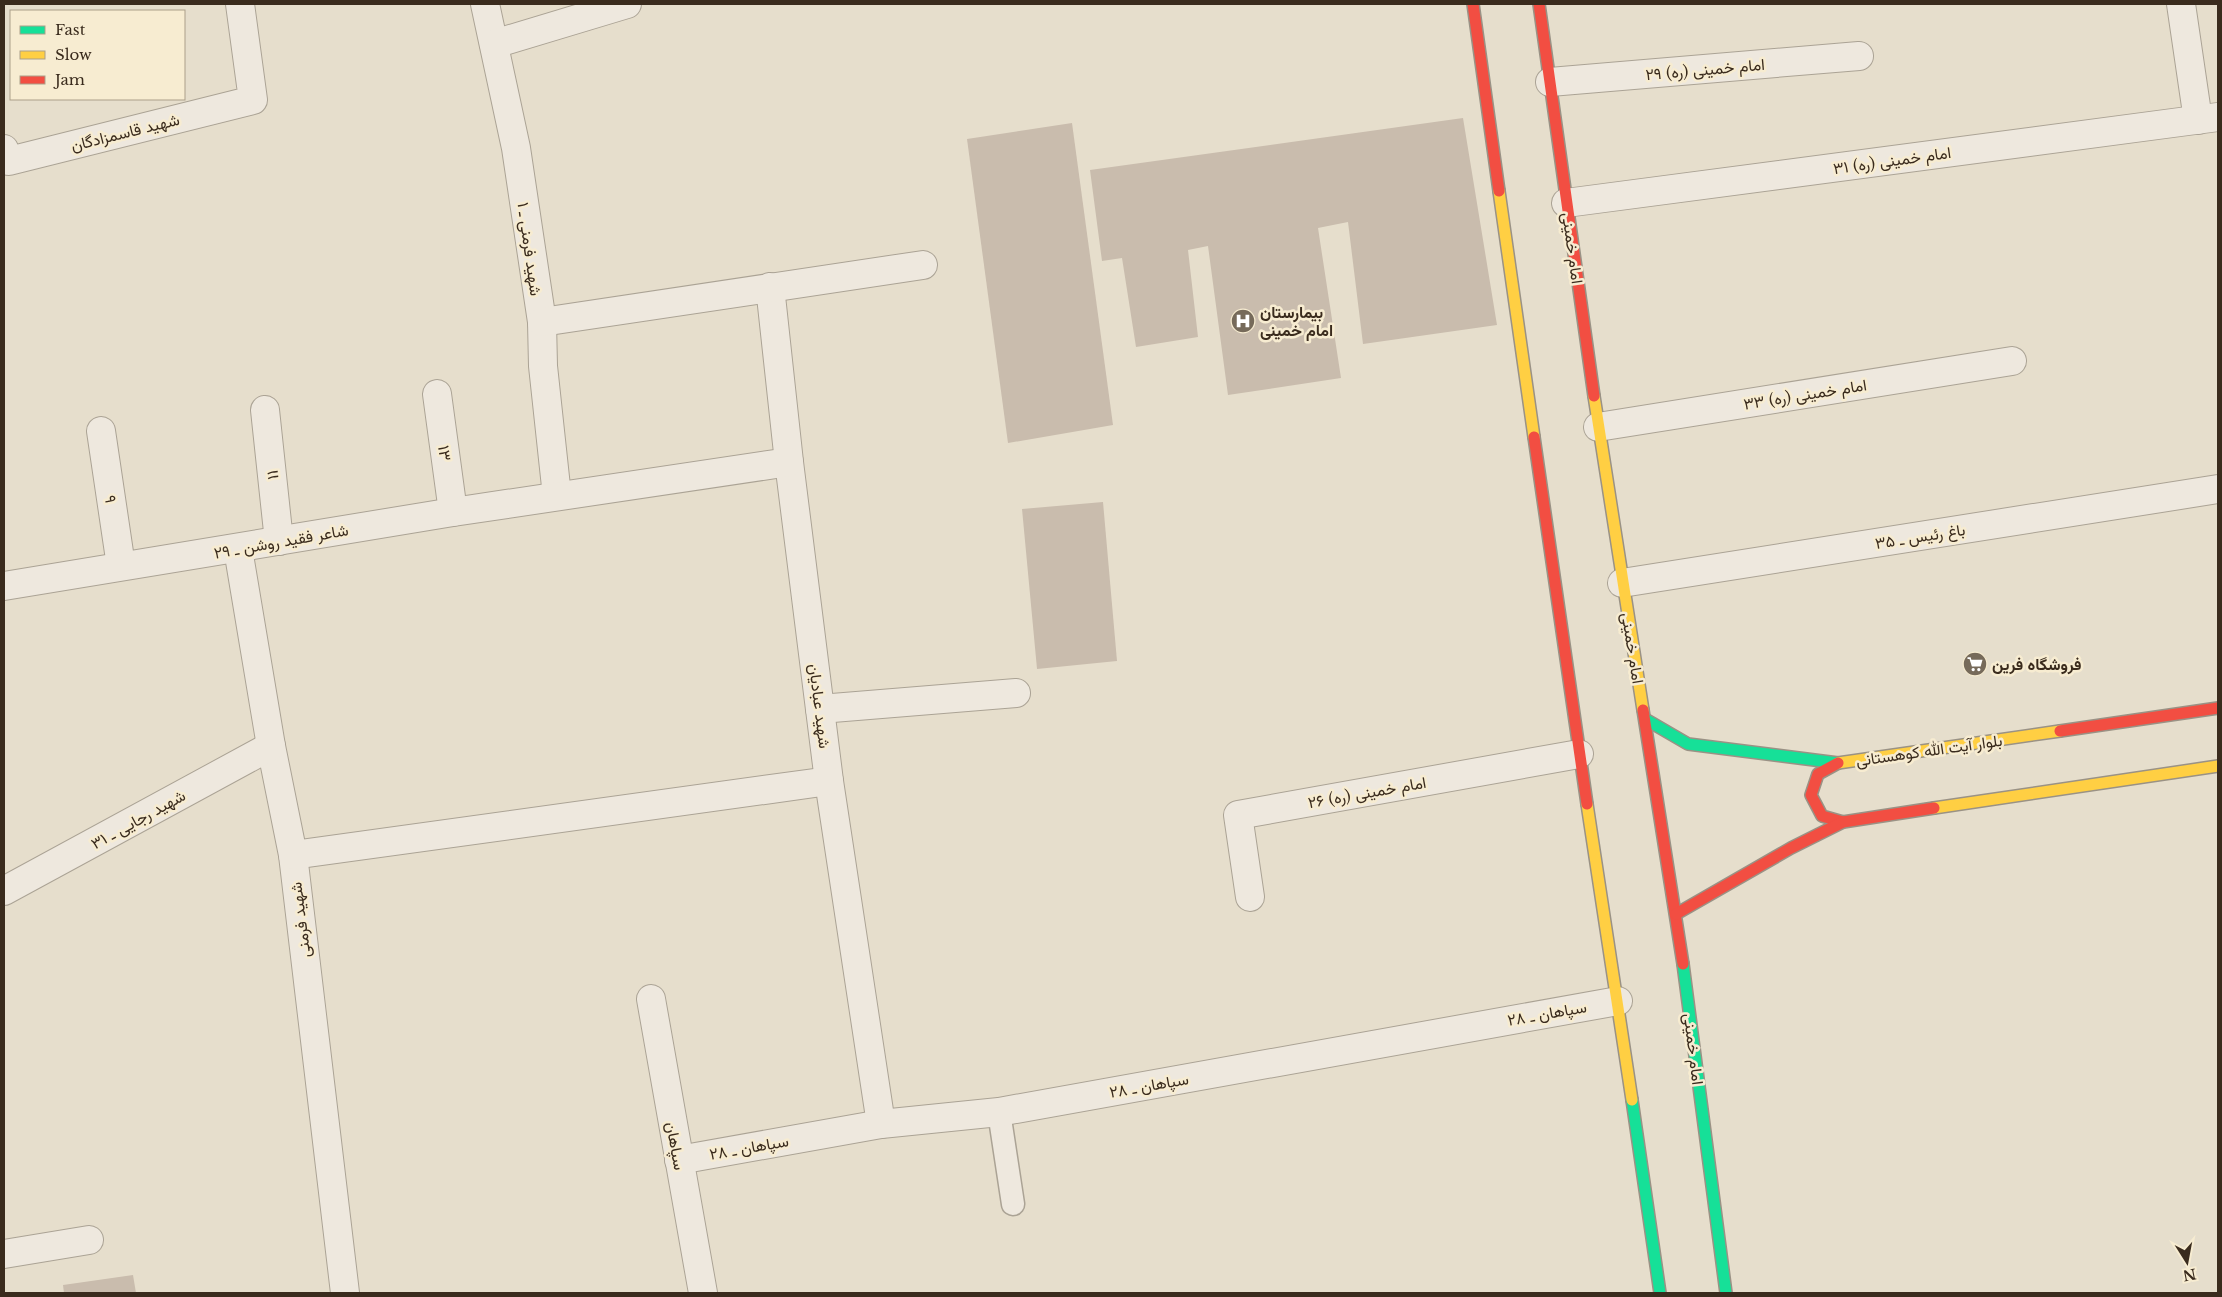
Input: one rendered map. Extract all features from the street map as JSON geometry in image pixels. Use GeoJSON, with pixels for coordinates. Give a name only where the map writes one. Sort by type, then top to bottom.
{"type":"FeatureCollection","features":[{"type":"Feature","properties":{"kind":"main road"},"geometry":{"type":"LineString","coordinates":[[1472,4],[1579,754],[1618,1000],[1660,1293]]}},
{"type":"Feature","properties":{"kind":"main road","name":"امام خمینی"},"geometry":{"type":"LineString","coordinates":[[1539,4],[1598,427],[1676,914],[1726,1293]]}},
{"type":"Feature","properties":{"kind":"main road","name":"بلوار آیت الله کوهستانی"},"geometry":{"type":"LineString","coordinates":[[1645,719],[1688,744],[1838,763],[2218,708]]}},
{"type":"Feature","properties":{"kind":"main road"},"geometry":{"type":"LineString","coordinates":[[1838,763],[1818,774],[1811,795],[1822,816],[1843,822]]}},
{"type":"Feature","properties":{"kind":"main road"},"geometry":{"type":"LineString","coordinates":[[1676,914],[1791,848],[1843,822],[2218,766]]}},
{"type":"Feature","properties":{"kind":"street","name":"شهید قاسمزادگان"},"geometry":{"type":"LineString","coordinates":[[4,149],[9,161],[253,100],[240,4]]}},
{"type":"Feature","properties":{"kind":"street","name":"شهید فرمنی ـ ۱"},"geometry":{"type":"LineString","coordinates":[[485,4],[516,148],[542,322],[543,366],[557,496]]}},
{"type":"Feature","properties":{"kind":"street"},"geometry":{"type":"LineString","coordinates":[[2180,4],[2208,118]]}},
{"type":"Feature","properties":{"kind":"street"},"geometry":{"type":"LineString","coordinates":[[494,44],[616,5]]}},
{"type":"Feature","properties":{"kind":"street","name":"امام خمینی (ره) ۲۹"},"geometry":{"type":"LineString","coordinates":[[1550,82],[1859,56]]}},
{"type":"Feature","properties":{"kind":"street","name":"امام خمینی (ره) ۳۱"},"geometry":{"type":"LineString","coordinates":[[1566,203],[2208,118]]}},
{"type":"Feature","properties":{"kind":"street"},"geometry":{"type":"LineString","coordinates":[[542,322],[923,265]]}},
{"type":"Feature","properties":{"kind":"street","name":"شهید عبادیان"},"geometry":{"type":"LineString","coordinates":[[770,287],[789,462],[829,781],[881,1124]]}},
{"type":"Feature","properties":{"kind":"street","name":"امام خمینی (ره) ۳۳"},"geometry":{"type":"LineString","coordinates":[[1598,427],[2012,361]]}},
{"type":"Feature","properties":{"kind":"street","name":"۱۳"},"geometry":{"type":"LineString","coordinates":[[436,394],[453,512]]}},
{"type":"Feature","properties":{"kind":"street","name":"۱۱"},"geometry":{"type":"LineString","coordinates":[[265,410],[279,541]]}},
{"type":"Feature","properties":{"kind":"street","name":"۹"},"geometry":{"type":"LineString","coordinates":[[101,431],[121,566]]}},
{"type":"Feature","properties":{"kind":"street","name":"شاعر فقید روشن ـ ۲۹"},"geometry":{"type":"LineString","coordinates":[[4,586],[238,549],[453,512],[789,462]]}},
{"type":"Feature","properties":{"kind":"street","name":"باغ رئیس ـ ۳۵"},"geometry":{"type":"LineString","coordinates":[[1622,583],[2218,489]]}},
{"type":"Feature","properties":{"kind":"street","name":"شهید فرمنی"},"geometry":{"type":"LineString","coordinates":[[238,549],[271,746],[293,855],[345,1293]]}},
{"type":"Feature","properties":{"kind":"street"},"geometry":{"type":"LineString","coordinates":[[820,709],[1016,693]]}},
{"type":"Feature","properties":{"kind":"street","name":"شهید رجایی ـ ۳۱"},"geometry":{"type":"LineString","coordinates":[[4,891],[271,746]]}},
{"type":"Feature","properties":{"kind":"street","name":"امام خمینی (ره) ۲۶"},"geometry":{"type":"LineString","coordinates":[[1250,897],[1238,815],[1579,754]]}},
{"type":"Feature","properties":{"kind":"street"},"geometry":{"type":"LineString","coordinates":[[293,855],[829,781]]}},
{"type":"Feature","properties":{"kind":"street","name":"سپاهان"},"geometry":{"type":"LineString","coordinates":[[651,999],[703,1293]]}},
{"type":"Feature","properties":{"kind":"street","name":"سپاهان ـ ۲۸"},"geometry":{"type":"LineString","coordinates":[[679,1160],[881,1124],[999,1112],[1618,1000]]}},
{"type":"Feature","properties":{"kind":"street"},"geometry":{"type":"LineString","coordinates":[[4,1254],[89,1240]]}},
{"type":"Feature","properties":{"kind":"lane"},"geometry":{"type":"LineString","coordinates":[[999,1112],[1012,1204]]}},
{"type":"Feature","properties":{"kind":"building"},"geometry":{"type":"Polygon","coordinates":[[[1463,118],[1497,325],[1363,344],[1348,222],[1318,228],[1341,378],[1228,395],[1208,246],[1188,250],[1198,337],[1136,347],[1122,258],[1102,261],[1090,170],[1463,118]]]}},
{"type":"Feature","properties":{"kind":"building"},"geometry":{"type":"Polygon","coordinates":[[[1072,123],[1113,425],[1008,443],[967,139],[1072,123]]]}},
{"type":"Feature","properties":{"kind":"building"},"geometry":{"type":"Polygon","coordinates":[[[1103,502],[1117,661],[1037,669],[1022,509],[1103,502]]]}},
{"type":"Feature","properties":{"kind":"building"},"geometry":{"type":"Polygon","coordinates":[[[133,1275],[136,1293],[64,1293],[63,1285],[133,1275]]]}},
{"type":"Feature","properties":{"kind":"traffic: fast"},"geometry":{"type":"LineString","coordinates":[[1645,719],[1688,744],[1838,763]]}},
{"type":"Feature","properties":{"kind":"traffic: fast"},"geometry":{"type":"LineString","coordinates":[[1683,964],[1726,1293]]}},
{"type":"Feature","properties":{"kind":"traffic: fast"},"geometry":{"type":"LineString","coordinates":[[1632,1100],[1660,1293]]}},
{"type":"Feature","properties":{"kind":"traffic: slow"},"geometry":{"type":"LineString","coordinates":[[1499,191],[1534,437]]}},
{"type":"Feature","properties":{"kind":"traffic: slow"},"geometry":{"type":"LineString","coordinates":[[1594,396],[1643,710]]}},
{"type":"Feature","properties":{"kind":"traffic: slow"},"geometry":{"type":"LineString","coordinates":[[1838,763],[2060,731]]}},
{"type":"Feature","properties":{"kind":"traffic: slow"},"geometry":{"type":"LineString","coordinates":[[1934,808],[2218,766]]}},
{"type":"Feature","properties":{"kind":"traffic: slow"},"geometry":{"type":"LineString","coordinates":[[1587,804],[1632,1100]]}},
{"type":"Feature","properties":{"kind":"traffic: jam"},"geometry":{"type":"LineString","coordinates":[[1473,4],[1499,191]]}},
{"type":"Feature","properties":{"kind":"traffic: jam"},"geometry":{"type":"LineString","coordinates":[[1539,4],[1594,396]]}},
{"type":"Feature","properties":{"kind":"traffic: jam"},"geometry":{"type":"LineString","coordinates":[[1534,437],[1587,804]]}},
{"type":"Feature","properties":{"kind":"traffic: jam"},"geometry":{"type":"LineString","coordinates":[[2060,731],[2218,708]]}},
{"type":"Feature","properties":{"kind":"traffic: jam"},"geometry":{"type":"LineString","coordinates":[[1643,710],[1683,964]]}},
{"type":"Feature","properties":{"kind":"traffic: jam"},"geometry":{"type":"LineString","coordinates":[[1838,763],[1818,774],[1811,795],[1822,816],[1843,822]]}},
{"type":"Feature","properties":{"kind":"traffic: jam"},"geometry":{"type":"LineString","coordinates":[[1676,914],[1791,848],[1843,822],[1934,808]]}},
{"type":"Feature","properties":{"kind":"place","name":"بیمارستان امام خمینی"},"geometry":{"type":"Point","coordinates":[1243,321]}},
{"type":"Feature","properties":{"kind":"place","name":"فروشگاه فرین"},"geometry":{"type":"Point","coordinates":[1975,664]}}]}
